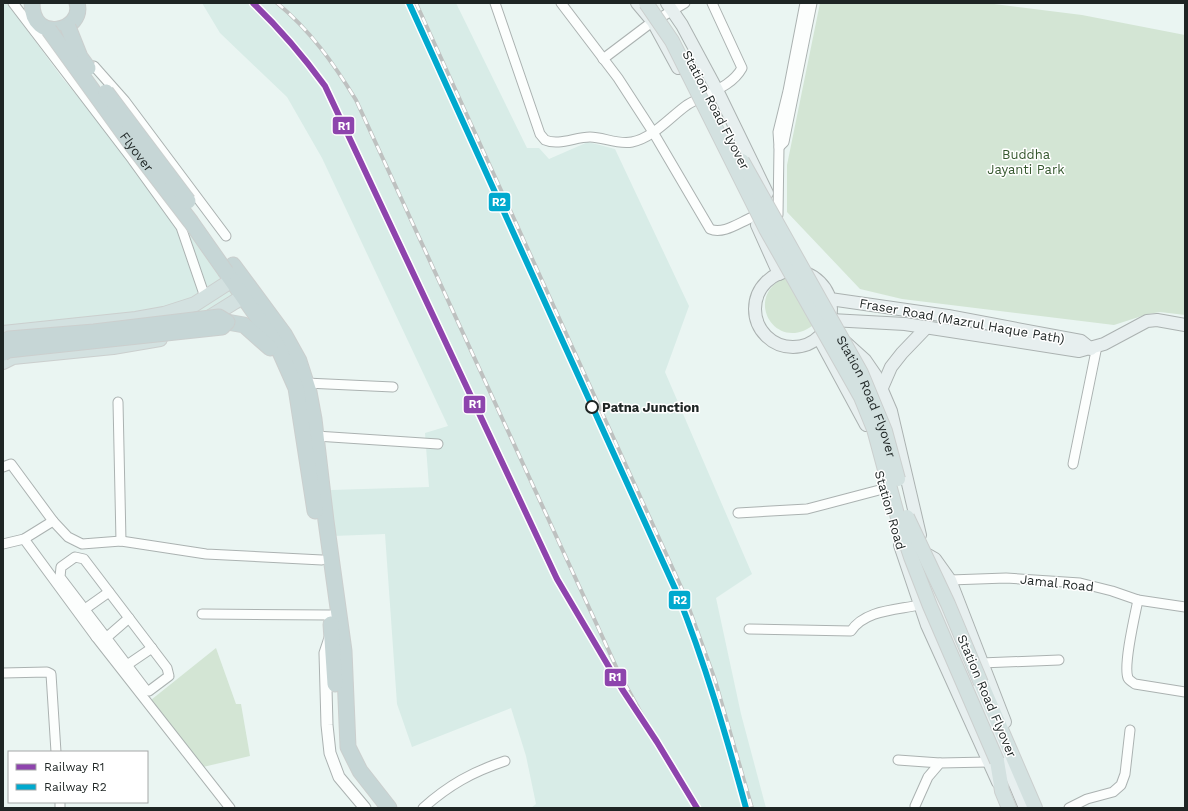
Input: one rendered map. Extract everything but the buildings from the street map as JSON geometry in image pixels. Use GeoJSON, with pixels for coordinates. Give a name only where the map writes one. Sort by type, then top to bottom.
{"type":"FeatureCollection","features":[{"type":"Feature","properties":{"kind":"highway","name":"Flyover"},"geometry":{"type":"LineString","coordinates":[[32,3],[32,14],[38,23],[49,30],[132,145],[232,273]]}},
{"type":"Feature","properties":{"kind":"highway"},"geometry":{"type":"LineString","coordinates":[[49,30],[58,30],[68,26],[76,18],[79,4]]}},
{"type":"Feature","properties":{"kind":"highway","name":"Flyover"},"geometry":{"type":"LineString","coordinates":[[68,26],[80,57],[174,182],[232,273]]}},
{"type":"Feature","properties":{"kind":"highway"},"geometry":{"type":"LineString","coordinates":[[232,273],[247,294],[284,334],[296,388],[331,624],[340,745],[346,762],[355,778],[377,808]]}},
{"type":"Feature","properties":{"kind":"highway"},"geometry":{"type":"LineString","coordinates":[[3,342],[9,339],[94,332],[219,317],[227,322],[244,325],[290,359],[306,383],[314,419],[326,522],[344,651],[348,747],[360,771],[389,808]]}},
{"type":"Feature","properties":{"kind":"highway"},"geometry":{"type":"LineString","coordinates":[[3,353],[8,350],[222,327],[227,322]]}},
{"type":"Feature","properties":{"kind":"main road"},"geometry":{"type":"LineString","coordinates":[[637,3],[653,22],[697,100],[779,274]]}},
{"type":"Feature","properties":{"kind":"main road","name":"Station Road Flyover"},"geometry":{"type":"LineString","coordinates":[[646,3],[672,41],[766,229],[861,397],[874,429],[898,518],[916,571],[1009,808]]}},
{"type":"Feature","properties":{"kind":"main road","name":"Station Road Flyover"},"geometry":{"type":"LineString","coordinates":[[657,3],[686,50],[715,110],[768,209],[861,373],[885,431],[908,520],[948,604],[1035,808]]}},
{"type":"Feature","properties":{"kind":"main road"},"geometry":{"type":"LineString","coordinates":[[670,7],[717,90],[778,215],[794,270]]}},
{"type":"Feature","properties":{"kind":"main road"},"geometry":{"type":"LineString","coordinates":[[794,270],[815,277],[824,287],[830,299],[829,324],[819,338],[808,345],[793,348],[780,346],[768,339],[760,329],[755,315],[755,302],[760,289],[769,279],[779,274],[794,270]]}},
{"type":"Feature","properties":{"kind":"main road"},"geometry":{"type":"LineString","coordinates":[[3,333],[115,321],[164,314],[195,304],[232,273]]}},
{"type":"Feature","properties":{"kind":"main road"},"geometry":{"type":"LineString","coordinates":[[3,362],[13,357],[153,342],[183,333],[247,294]]}},
{"type":"Feature","properties":{"kind":"main road","name":"Fraser Road (Mazrul Haque Path)"},"geometry":{"type":"LineString","coordinates":[[830,299],[948,316],[1081,341],[1094,347]]}},
{"type":"Feature","properties":{"kind":"main road","name":"Fraser Road (Mazrul Haque Path)"},"geometry":{"type":"LineString","coordinates":[[829,324],[927,327],[1079,351],[1094,347],[1147,321],[1157,320],[1185,325]]}},
{"type":"Feature","properties":{"kind":"main road"},"geometry":{"type":"LineString","coordinates":[[115,321],[117,347]]}},
{"type":"Feature","properties":{"kind":"main road"},"geometry":{"type":"LineString","coordinates":[[829,324],[865,360],[876,376],[896,427],[912,506],[928,555],[937,597],[1026,808]]}},
{"type":"Feature","properties":{"kind":"main road"},"geometry":{"type":"LineString","coordinates":[[881,390],[891,367],[927,327]]}},
{"type":"Feature","properties":{"kind":"main road","name":"Station Road"},"geometry":{"type":"LineString","coordinates":[[819,338],[867,429],[883,489],[905,561],[928,555]]}},
{"type":"Feature","properties":{"kind":"main road"},"geometry":{"type":"LineString","coordinates":[[928,555],[935,559],[950,580],[981,663],[1036,801],[1041,808]]}},
{"type":"Feature","properties":{"kind":"main road"},"geometry":{"type":"LineString","coordinates":[[905,561],[920,605],[992,762]]}},
{"type":"Feature","properties":{"kind":"street"},"geometry":{"type":"LineString","coordinates":[[13,3],[132,159],[181,227],[205,297]]}},
{"type":"Feature","properties":{"kind":"street"},"geometry":{"type":"LineString","coordinates":[[495,3],[540,134],[545,140],[556,143],[596,137],[624,143],[631,142],[653,132],[689,104],[717,90],[738,75],[742,68],[712,3]]}},
{"type":"Feature","properties":{"kind":"street"},"geometry":{"type":"LineString","coordinates":[[561,3],[603,59],[653,132],[710,229],[715,232],[721,231],[753,217]]}},
{"type":"Feature","properties":{"kind":"street"},"geometry":{"type":"LineString","coordinates":[[603,59],[653,22],[670,7],[685,3]]}},
{"type":"Feature","properties":{"kind":"street"},"geometry":{"type":"LineString","coordinates":[[778,215],[778,132],[790,83],[804,3]]}},
{"type":"Feature","properties":{"kind":"street"},"geometry":{"type":"LineString","coordinates":[[779,147],[784,142],[812,3]]}},
{"type":"Feature","properties":{"kind":"street"},"geometry":{"type":"LineString","coordinates":[[64,71],[94,66],[125,102],[226,236]]}},
{"type":"Feature","properties":{"kind":"street"},"geometry":{"type":"LineString","coordinates":[[1073,464],[1094,347]]}},
{"type":"Feature","properties":{"kind":"street"},"geometry":{"type":"LineString","coordinates":[[306,383],[393,387]]}},
{"type":"Feature","properties":{"kind":"street"},"geometry":{"type":"LineString","coordinates":[[118,402],[121,541]]}},
{"type":"Feature","properties":{"kind":"street"},"geometry":{"type":"LineString","coordinates":[[316,436],[438,444]]}},
{"type":"Feature","properties":{"kind":"street"},"geometry":{"type":"LineString","coordinates":[[3,468],[11,464],[53,521],[68,536],[82,544],[121,541],[206,554],[322,560]]}},
{"type":"Feature","properties":{"kind":"street"},"geometry":{"type":"LineString","coordinates":[[738,514],[807,509],[883,489]]}},
{"type":"Feature","properties":{"kind":"street"},"geometry":{"type":"LineString","coordinates":[[3,544],[24,539],[53,521]]}},
{"type":"Feature","properties":{"kind":"street"},"geometry":{"type":"LineString","coordinates":[[24,539],[101,636],[230,808]]}},
{"type":"Feature","properties":{"kind":"street"},"geometry":{"type":"LineString","coordinates":[[75,557],[84,559],[152,648],[169,672],[169,676],[153,689],[149,691],[146,690],[127,665],[101,636],[85,609],[60,577],[61,567],[75,557]]}},
{"type":"Feature","properties":{"kind":"street","name":"Jamal Road"},"geometry":{"type":"LineString","coordinates":[[950,580],[1006,578],[1080,583],[1112,591],[1138,600],[1185,607]]}},
{"type":"Feature","properties":{"kind":"street"},"geometry":{"type":"LineString","coordinates":[[85,609],[109,592]]}},
{"type":"Feature","properties":{"kind":"street"},"geometry":{"type":"LineString","coordinates":[[1138,600],[1130,643],[1127,672],[1128,679],[1134,684],[1185,692]]}},
{"type":"Feature","properties":{"kind":"street"},"geometry":{"type":"LineString","coordinates":[[749,629],[850,631],[861,619],[869,615],[920,605]]}},
{"type":"Feature","properties":{"kind":"street"},"geometry":{"type":"LineString","coordinates":[[202,614],[331,624],[325,653],[327,725],[330,753],[339,777],[365,808]]}},
{"type":"Feature","properties":{"kind":"street"},"geometry":{"type":"LineString","coordinates":[[101,636],[129,618]]}},
{"type":"Feature","properties":{"kind":"street"},"geometry":{"type":"LineString","coordinates":[[127,665],[152,648]]}},
{"type":"Feature","properties":{"kind":"street"},"geometry":{"type":"LineString","coordinates":[[981,663],[1059,660]]}},
{"type":"Feature","properties":{"kind":"street"},"geometry":{"type":"LineString","coordinates":[[3,673],[47,672],[51,674],[56,751]]}},
{"type":"Feature","properties":{"kind":"street"},"geometry":{"type":"LineString","coordinates":[[1069,808],[1087,799],[1113,792],[1121,785],[1125,774],[1130,730]]}},
{"type":"Feature","properties":{"kind":"street"},"geometry":{"type":"LineString","coordinates":[[898,760],[940,763],[992,762]]}},
{"type":"Feature","properties":{"kind":"street"},"geometry":{"type":"LineString","coordinates":[[423,808],[439,794],[470,774],[505,761]]}},
{"type":"Feature","properties":{"kind":"street"},"geometry":{"type":"LineString","coordinates":[[915,806],[928,777],[940,763]]}},
{"type":"Feature","properties":{"kind":"shaded area"},"geometry":{"type":"Polygon","coordinates":[[[3,3],[7,3],[63,79],[248,298],[249,307],[201,315],[3,330],[3,3]]]}},
{"type":"Feature","properties":{"kind":"shaded area","name":"Patna Junction"},"geometry":{"type":"Polygon","coordinates":[[[202,3],[456,3],[527,148],[539,148],[549,159],[588,142],[615,149],[689,306],[665,372],[752,574],[716,598],[741,714],[766,808],[531,808],[536,804],[526,756],[511,708],[412,747],[397,704],[385,534],[333,536],[331,490],[429,487],[425,433],[448,426],[322,158],[287,97],[220,33],[202,3]]]}},
{"type":"Feature","properties":{"kind":"green space","name":"Buddha Jayanti Park"},"geometry":{"type":"Polygon","coordinates":[[[820,3],[986,3],[1082,15],[1185,35],[1185,315],[1160,312],[1148,314],[1114,325],[902,299],[860,289],[787,212],[787,165],[820,3]]]}},
{"type":"Feature","properties":{"kind":"green space"},"geometry":{"type":"Polygon","coordinates":[[[790,276],[816,323],[801,332],[787,333],[776,328],[768,319],[765,307],[767,295],[775,284],[790,276]]]}},
{"type":"Feature","properties":{"kind":"green space"},"geometry":{"type":"Polygon","coordinates":[[[216,648],[236,704],[241,704],[250,756],[203,767],[151,700],[216,648]]]}},
{"type":"Feature","properties":{"kind":"railway"},"geometry":{"type":"LineString","coordinates":[[277,3],[300,24],[321,48],[356,100],[619,673],[657,742]]}},
{"type":"Feature","properties":{"kind":"railway"},"geometry":{"type":"LineString","coordinates":[[409,3],[677,593],[691,628]]}},
{"type":"Feature","properties":{"kind":"railway"},"geometry":{"type":"LineString","coordinates":[[416,3],[682,589],[715,680],[752,808]]}},
{"type":"Feature","properties":{"kind":"railway"},"geometry":{"type":"LineString","coordinates":[[699,651],[731,756]]}},
{"type":"Feature","properties":{"kind":"railway"},"geometry":{"type":"LineString","coordinates":[[688,793],[697,808]]}},
{"type":"Feature","properties":{"kind":"rail line","name":"R1"},"geometry":{"type":"LineString","coordinates":[[253,3],[291,43],[325,86],[557,579],[622,689],[657,742],[697,808]]}},
{"type":"Feature","properties":{"kind":"rail line","name":"R2"},"geometry":{"type":"LineString","coordinates":[[409,3],[677,593],[697,646],[731,753],[746,808]]}},
{"type":"Feature","properties":{"kind":"place","name":"Patna Junction"},"geometry":{"type":"Point","coordinates":[592,407]}}]}
